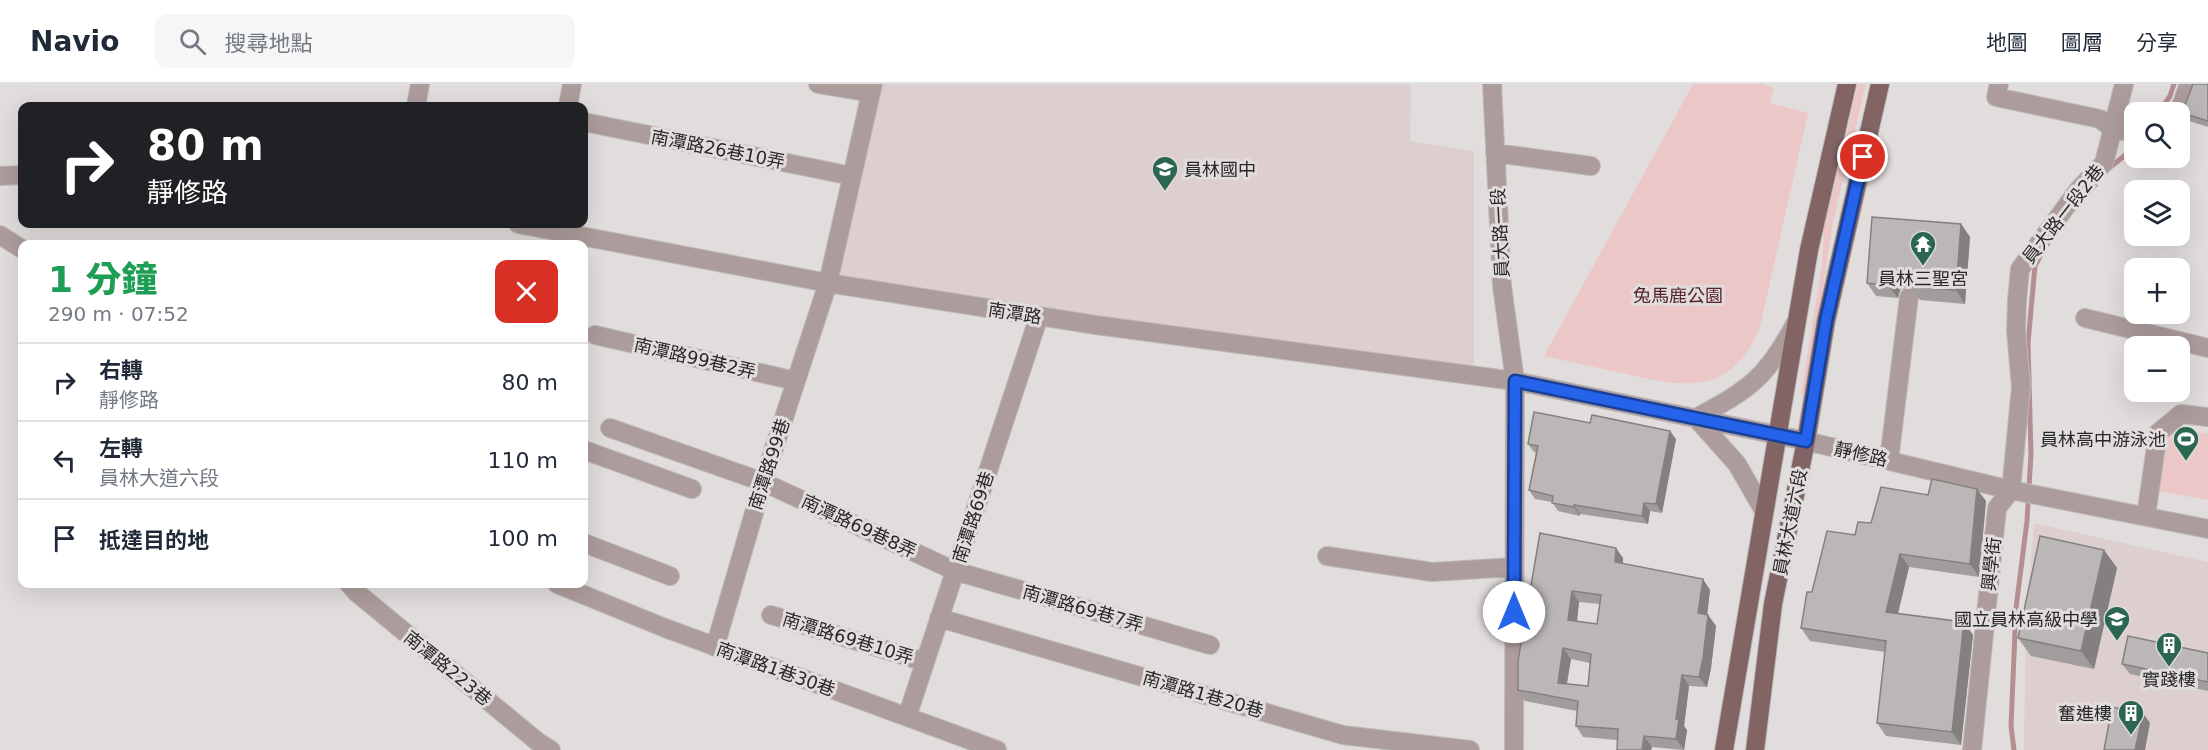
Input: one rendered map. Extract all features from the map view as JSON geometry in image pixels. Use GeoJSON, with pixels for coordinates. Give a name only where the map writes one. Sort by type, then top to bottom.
{"type":"FeatureCollection","features":[{"type":"Feature","properties":{"kind":"main road","name":"員林大道六段"},"geometry":{"type":"LineString","coordinates":[[1724,750],[1816,216],[1847,84]]}},
{"type":"Feature","properties":{"kind":"main road","name":"員林大道六段"},"geometry":{"type":"LineString","coordinates":[[1755,750],[1773,604],[1806,441],[1826,321],[1880,84]]}},
{"type":"Feature","properties":{"kind":"street"},"geometry":{"type":"LineString","coordinates":[[417,102],[420,84]]}},
{"type":"Feature","properties":{"kind":"street"},"geometry":{"type":"LineString","coordinates":[[569,102],[572,84]]}},
{"type":"Feature","properties":{"kind":"street"},"geometry":{"type":"LineString","coordinates":[[818,84],[872,88]]}},
{"type":"Feature","properties":{"kind":"street","name":"員大路一段"},"geometry":{"type":"LineString","coordinates":[[1492,84],[1503,286],[1515,381],[1514,750]]}},
{"type":"Feature","properties":{"kind":"street"},"geometry":{"type":"LineString","coordinates":[[1999,84],[1996,98],[2100,119],[2113,129],[2124,131]]}},
{"type":"Feature","properties":{"kind":"street","name":"員大路一段2巷"},"geometry":{"type":"LineString","coordinates":[[2011,490],[2021,387],[2016,331],[2020,269],[2079,189],[2104,163],[2124,84]]}},
{"type":"Feature","properties":{"kind":"street"},"geometry":{"type":"LineString","coordinates":[[2183,102],[2189,84]]}},
{"type":"Feature","properties":{"kind":"street","name":"南潭路99巷"},"geometry":{"type":"LineString","coordinates":[[715,647],[763,482],[828,283],[872,88]]}},
{"type":"Feature","properties":{"kind":"street","name":"南潭路26巷10弄"},"geometry":{"type":"LineString","coordinates":[[588,123],[852,176]]}},
{"type":"Feature","properties":{"kind":"street"},"geometry":{"type":"LineString","coordinates":[[1495,153],[1591,166]]}},
{"type":"Feature","properties":{"kind":"street"},"geometry":{"type":"LineString","coordinates":[[0,176],[18,175]]}},
{"type":"Feature","properties":{"kind":"street","name":"南潭路"},"geometry":{"type":"LineString","coordinates":[[546,232],[828,283],[1039,316],[1515,381]]}},
{"type":"Feature","properties":{"kind":"street"},"geometry":{"type":"LineString","coordinates":[[0,235],[18,246]]}},
{"type":"Feature","properties":{"kind":"street"},"geometry":{"type":"LineString","coordinates":[[1889,460],[1909,297]]}},
{"type":"Feature","properties":{"kind":"street","name":"南潭路69巷"},"geometry":{"type":"LineString","coordinates":[[907,717],[1039,316]]}},
{"type":"Feature","properties":{"kind":"street"},"geometry":{"type":"LineString","coordinates":[[2085,318],[2208,348]]}},
{"type":"Feature","properties":{"kind":"street"},"geometry":{"type":"LineString","coordinates":[[1764,511],[1737,464],[1696,418],[1740,394],[1764,373],[1780,351],[1798,319]]}},
{"type":"Feature","properties":{"kind":"street","name":"南潭路99巷2弄"},"geometry":{"type":"LineString","coordinates":[[595,335],[796,381]]}},
{"type":"Feature","properties":{"kind":"street","name":"靜修路"},"geometry":{"type":"LineString","coordinates":[[1515,381],[1779,435],[2011,490],[2208,529]]}},
{"type":"Feature","properties":{"kind":"street"},"geometry":{"type":"LineString","coordinates":[[2146,516],[2157,433],[2181,414],[2208,417]]}},
{"type":"Feature","properties":{"kind":"street","name":"南潭路69巷8弄"},"geometry":{"type":"LineString","coordinates":[[610,428],[763,482],[955,571]]}},
{"type":"Feature","properties":{"kind":"street"},"geometry":{"type":"LineString","coordinates":[[588,451],[692,489]]}},
{"type":"Feature","properties":{"kind":"street","name":"興學街"},"geometry":{"type":"LineString","coordinates":[[1972,750],[1997,508],[2011,490]]}},
{"type":"Feature","properties":{"kind":"street"},"geometry":{"type":"LineString","coordinates":[[588,545],[670,576]]}},
{"type":"Feature","properties":{"kind":"street"},"geometry":{"type":"LineString","coordinates":[[1327,556],[1432,572],[1514,567]]}},
{"type":"Feature","properties":{"kind":"street","name":"南潭路69巷7弄"},"geometry":{"type":"LineString","coordinates":[[955,571],[1210,645]]}},
{"type":"Feature","properties":{"kind":"street","name":"南潭路223巷"},"geometry":{"type":"LineString","coordinates":[[354,588],[538,742],[551,750]]}},
{"type":"Feature","properties":{"kind":"street","name":"南潭路1巷30巷"},"geometry":{"type":"LineString","coordinates":[[567,588],[715,647],[997,750]]}},
{"type":"Feature","properties":{"kind":"street","name":"南潭路69巷10弄"},"geometry":{"type":"LineString","coordinates":[[771,615],[925,662]]}},
{"type":"Feature","properties":{"kind":"street","name":"南潭路1巷20巷"},"geometry":{"type":"LineString","coordinates":[[939,618],[1342,735],[1470,750]]}},
{"type":"Feature","properties":{"kind":"shaded area","name":"員林國中"},"geometry":{"type":"Polygon","coordinates":[[[883,84],[1411,84],[1410,141],[1474,151],[1474,378],[840,280],[846,232],[883,84]]]}},
{"type":"Feature","properties":{"kind":"shaded area","name":"國立員林高級中學"},"geometry":{"type":"Polygon","coordinates":[[[2034,523],[2208,562],[2208,750],[2024,750],[2026,617],[2034,523]]]}},
{"type":"Feature","properties":{"kind":"green space","name":"兔馬鹿公園"},"geometry":{"type":"Polygon","coordinates":[[[1693,84],[1763,84],[1774,88],[1770,103],[1808,113],[1760,327],[1748,349],[1736,365],[1721,376],[1705,382],[1688,383],[1648,379],[1544,356],[1693,84]]]}},
{"type":"Feature","properties":{"kind":"green space"},"geometry":{"type":"Polygon","coordinates":[[[1858,84],[1866,84],[1833,222],[1810,372],[1805,394],[1803,394],[1801,393],[1822,265],[1824,230],[1858,84]]]}},
{"type":"Feature","properties":{"kind":"green space","name":"員林高中游泳池"},"geometry":{"type":"Polygon","coordinates":[[[2171,427],[2208,434],[2208,500],[2158,491],[2171,427]]]}},
{"type":"Feature","properties":{"kind":"building"},"geometry":{"type":"Polygon","coordinates":[[[2193,84],[2208,84],[2208,121],[2190,115],[2190,102],[2186,102],[2193,84]]]}},
{"type":"Feature","properties":{"kind":"building","name":"員林三聖宮"},"geometry":{"type":"Polygon","coordinates":[[[1872,217],[1961,224],[1956,290],[1911,287],[1910,279],[1901,273],[1891,277],[1888,285],[1867,283],[1872,217]]]}},
{"type":"Feature","properties":{"kind":"building"},"geometry":{"type":"Polygon","coordinates":[[[1534,412],[1590,423],[1592,415],[1670,431],[1656,504],[1644,503],[1642,516],[1552,503],[1553,496],[1529,490],[1538,446],[1528,444],[1534,412]]]}},
{"type":"Feature","properties":{"kind":"building"},"geometry":{"type":"Polygon","coordinates":[[[1932,479],[1977,489],[1970,564],[1900,554],[1886,612],[1964,622],[1952,732],[1877,723],[1886,641],[1801,628],[1807,592],[1812,592],[1827,531],[1855,535],[1858,522],[1871,523],[1881,487],[1928,495],[1932,479]]]}},
{"type":"Feature","properties":{"kind":"building"},"geometry":{"type":"Polygon","coordinates":[[[1540,533],[1616,548],[1615,562],[1703,579],[1698,613],[1708,615],[1703,658],[1699,677],[1682,675],[1676,719],[1679,719],[1676,739],[1644,736],[1642,750],[1617,750],[1618,729],[1576,726],[1578,701],[1518,690],[1518,661],[1540,533]],[[1572,591],[1568,620],[1597,624],[1601,595],[1572,591]],[[1563,648],[1558,683],[1588,686],[1591,654],[1563,648]]]}},
{"type":"Feature","properties":{"kind":"building"},"geometry":{"type":"Polygon","coordinates":[[[2040,536],[2104,550],[2081,651],[2018,638],[2040,536]]]}},
{"type":"Feature","properties":{"kind":"building","name":"實踐樓"},"geometry":{"type":"Polygon","coordinates":[[[2128,636],[2208,653],[2208,682],[2122,664],[2128,636]]]}},
{"type":"Feature","properties":{"kind":"building"},"geometry":{"type":"Polygon","coordinates":[[[2112,707],[2143,713],[2135,750],[2104,750],[2112,707]]]}},
{"type":"Feature","properties":{"kind":"waterway"},"geometry":{"type":"LineString","coordinates":[[2166,102],[2174,84]]}},
{"type":"Feature","properties":{"kind":"waterway"},"geometry":{"type":"LineString","coordinates":[[2108,169],[2124,156]]}},
{"type":"Feature","properties":{"kind":"waterway"},"geometry":{"type":"LineString","coordinates":[[2079,203],[2095,185]]}},
{"type":"Feature","properties":{"kind":"waterway"},"geometry":{"type":"LineString","coordinates":[[2014,750],[2011,726],[2016,608],[2027,521],[2031,454],[2028,343],[2035,266],[2043,251]]}},
{"type":"Feature","properties":{"kind":"place","name":"員林國中"},"geometry":{"type":"Point","coordinates":[1165,192]}},
{"type":"Feature","properties":{"kind":"place","name":"員林三聖宮"},"geometry":{"type":"Point","coordinates":[1923,267]}},
{"type":"Feature","properties":{"kind":"place","name":"員林高中游泳池"},"geometry":{"type":"Point","coordinates":[2186,462]}},
{"type":"Feature","properties":{"kind":"place","name":"國立員林高級中學"},"geometry":{"type":"Point","coordinates":[2117,642]}},
{"type":"Feature","properties":{"kind":"place","name":"實踐樓"},"geometry":{"type":"Point","coordinates":[2169,668]}},
{"type":"Feature","properties":{"kind":"place","name":"奮進樓"},"geometry":{"type":"Point","coordinates":[2131,736]}},
{"type":"Feature","properties":{"kind":"route"},"geometry":{"type":"LineString","coordinates":[[1514,612],[1515,381],[1806,441],[1826,321],[1863,157]]}}]}
